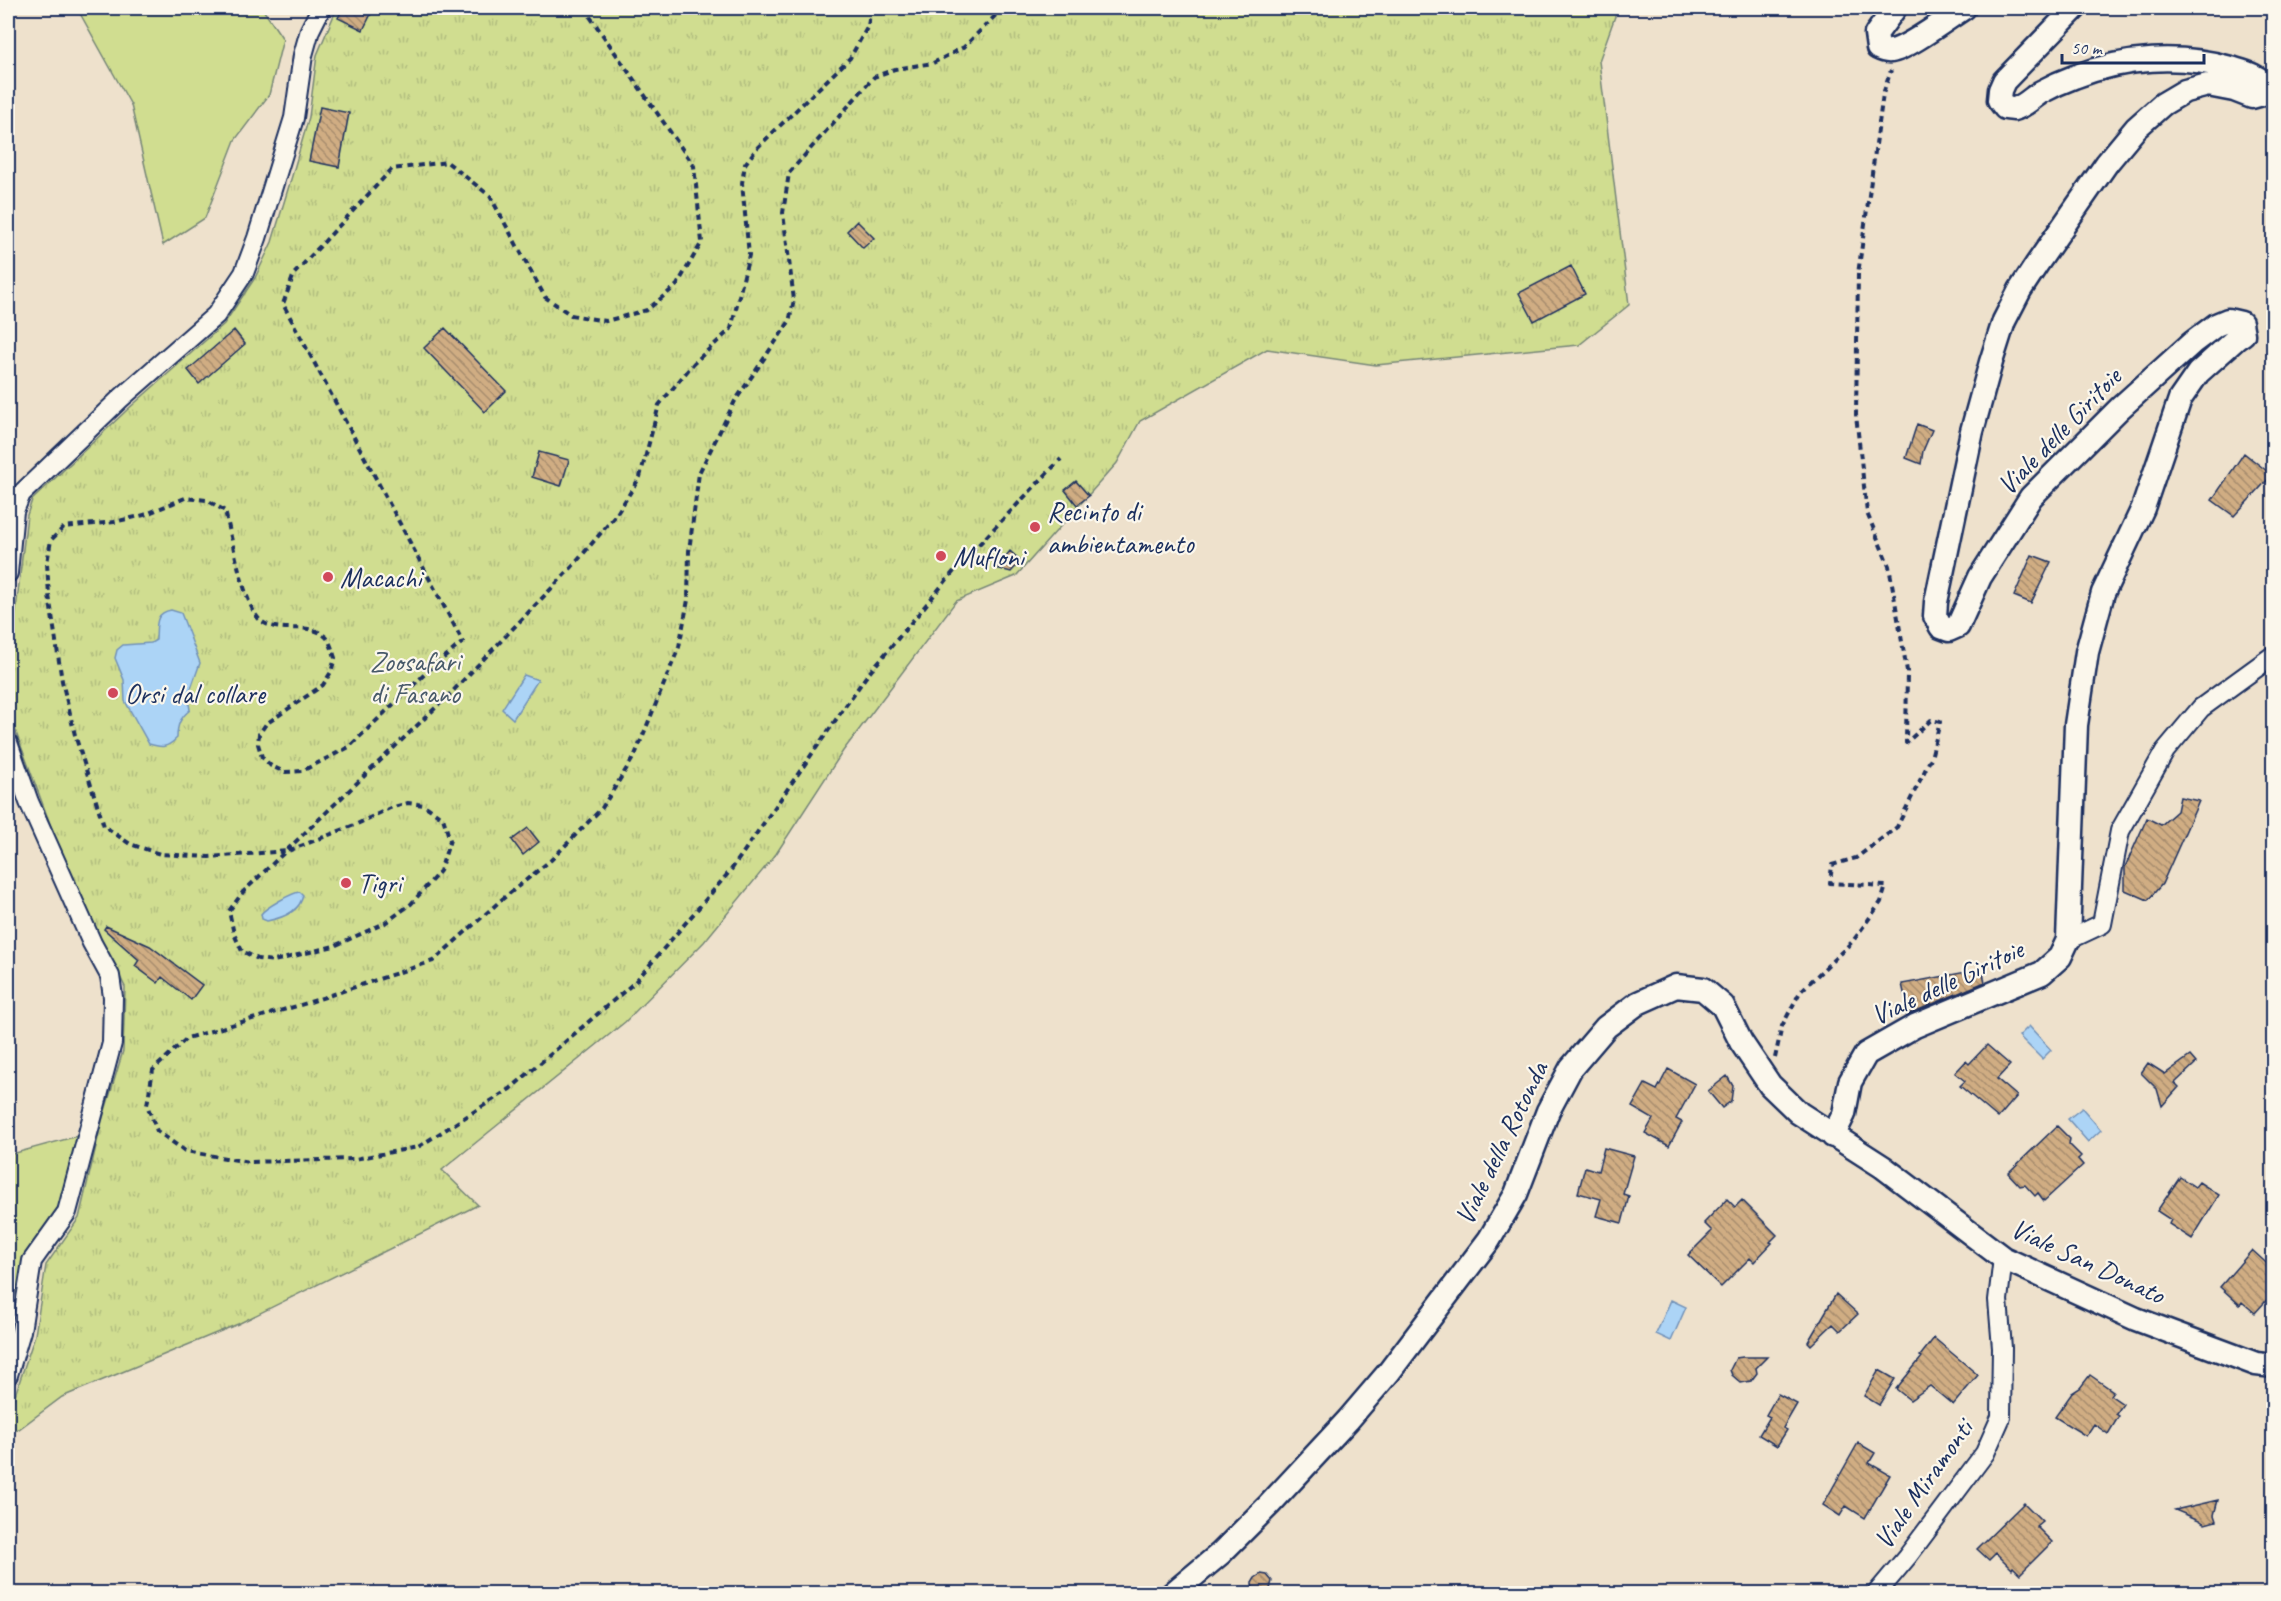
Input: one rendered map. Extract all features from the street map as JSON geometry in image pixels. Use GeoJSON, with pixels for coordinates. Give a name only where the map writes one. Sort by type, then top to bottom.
{"type":"FeatureCollection","features":[{"type":"Feature","properties":{"kind":"street"},"geometry":{"type":"LineString","coordinates":[[8,573],[14,511],[21,494],[120,399],[216,315],[244,273],[294,118],[303,55],[310,30],[321,8]]}},
{"type":"Feature","properties":{"kind":"street"},"geometry":{"type":"LineString","coordinates":[[1895,8],[1876,34],[1878,48],[1887,52],[1894,51],[1964,8]]}},
{"type":"Feature","properties":{"kind":"street","name":"Viale delle Giritoie"},"geometry":{"type":"LineString","coordinates":[[1833,1136],[1844,1114],[1850,1082],[1866,1054],[1916,1026],[2042,973],[2060,957],[2068,940],[2076,725],[2087,652],[2103,593],[2143,508],[2180,399],[2198,373],[2243,334],[2241,323],[2228,320],[2216,325],[2192,343],[2120,408],[2031,497],[1980,577],[1958,626],[1949,630],[1941,627],[1935,616],[1936,602],[1972,431],[2004,321],[2019,290],[2107,163],[2136,128],[2163,104],[2185,91],[2208,85],[2234,90],[2252,97],[2263,94],[2270,87],[2260,79],[2220,65],[2192,60],[2155,60],[2119,63],[2095,69],[2050,88],[2021,106],[2013,109],[2005,108],[1999,100],[2004,81],[2074,8]]}},
{"type":"Feature","properties":{"kind":"street"},"geometry":{"type":"LineString","coordinates":[[2068,940],[2103,924],[2120,831],[2165,751],[2201,708],[2274,656]]}},
{"type":"Feature","properties":{"kind":"street"},"geometry":{"type":"LineString","coordinates":[[8,743],[29,802],[92,943],[110,976],[113,997],[112,1043],[67,1212],[32,1261],[21,1331],[8,1375]]}},
{"type":"Feature","properties":{"kind":"street","name":"Viale della Rotonda"},"geometry":{"type":"LineString","coordinates":[[1172,1593],[1221,1552],[1269,1505],[1389,1372],[1489,1240],[1516,1194],[1548,1111],[1571,1068],[1606,1027],[1638,1003],[1677,986],[1703,989],[1723,1006],[1742,1042],[1770,1085],[1799,1113],[1833,1136]]}},
{"type":"Feature","properties":{"kind":"street","name":"Viale San Donato"},"geometry":{"type":"LineString","coordinates":[[1833,1136],[1883,1167],[2003,1258],[2136,1320],[2256,1364],[2274,1366]]}},
{"type":"Feature","properties":{"kind":"street","name":"Viale Miramonti"},"geometry":{"type":"LineString","coordinates":[[1877,1593],[1985,1453],[2001,1418],[2002,1348],[1998,1300],[2003,1258]]}},
{"type":"Feature","properties":{"kind":"path"},"geometry":{"type":"LineString","coordinates":[[584,8],[694,166],[702,242],[677,285],[647,310],[606,321],[571,315],[544,297],[490,196],[447,162],[392,169],[294,274],[283,304],[463,642],[429,670],[349,747],[302,771],[285,772],[271,766],[262,757],[258,744],[259,734],[266,724],[323,685],[331,672],[335,658],[327,638],[313,630],[274,627],[260,621],[250,607],[225,511],[207,500],[185,498],[144,515],[114,522],[64,527],[51,540],[47,562],[49,595],[62,681],[75,735],[104,826],[130,844],[160,854],[209,858],[288,851],[357,824],[390,808],[408,803],[423,805],[443,818],[450,840],[440,871],[411,904],[385,923],[334,946],[274,961],[258,959],[242,951],[234,934],[229,911],[243,892],[288,851],[368,770],[451,693],[572,567],[616,515],[640,477],[659,405],[694,363],[731,329],[749,255],[742,183],[745,164],[758,147],[850,58],[868,26],[871,8]]}},
{"type":"Feature","properties":{"kind":"path"},"geometry":{"type":"LineString","coordinates":[[1003,8],[964,47],[933,63],[895,69],[874,77],[789,173],[783,213],[794,300],[789,322],[735,401],[699,473],[689,551],[688,600],[679,647],[635,755],[602,808],[551,860],[500,901],[433,961],[308,1003],[187,1038],[153,1070],[147,1105],[157,1131],[185,1151],[249,1162],[355,1159],[418,1147],[510,1089],[634,981],[650,964],[731,870],[865,678],[960,564],[1061,459]]}},
{"type":"Feature","properties":{"kind":"path"},"geometry":{"type":"LineString","coordinates":[[1770,1085],[1782,1026],[1800,992],[1853,941],[1881,902],[1886,886],[1830,883],[1832,864],[1856,858],[1897,827],[1931,758],[1940,722],[1931,720],[1906,743],[1908,671],[1889,566],[1867,513],[1856,415],[1858,274],[1870,179],[1883,94],[1892,68],[1909,42]]}},
{"type":"Feature","properties":{"kind":"green space"},"geometry":{"type":"Polygon","coordinates":[[[77,8],[262,8],[283,39],[269,95],[235,140],[205,218],[163,245],[131,105],[77,8]]]}},
{"type":"Feature","properties":{"kind":"green space","name":"Zoosafari di Fasano"},"geometry":{"type":"Polygon","coordinates":[[[337,8],[1618,8],[1599,61],[1629,305],[1579,345],[1376,365],[1267,349],[1140,421],[1117,463],[1016,576],[956,601],[843,751],[776,854],[704,942],[625,1022],[442,1170],[478,1205],[238,1324],[62,1397],[19,1429],[8,1431],[8,1416],[35,1335],[46,1265],[79,1218],[102,1121],[123,1051],[125,987],[97,937],[59,848],[8,711],[8,679],[27,515],[32,500],[127,410],[224,324],[255,278],[272,242],[309,117],[317,55],[337,8]]]}},
{"type":"Feature","properties":{"kind":"green space"},"geometry":{"type":"Polygon","coordinates":[[[81,1135],[64,1210],[31,1259],[8,1362],[8,1155],[81,1135]]]}},
{"type":"Feature","properties":{"kind":"water"},"geometry":{"type":"Polygon","coordinates":[[[171,610],[181,613],[200,663],[188,697],[190,710],[180,722],[177,738],[170,744],[161,746],[149,744],[125,701],[124,680],[115,658],[117,650],[123,645],[151,643],[156,640],[159,617],[171,610]]]}},
{"type":"Feature","properties":{"kind":"water"},"geometry":{"type":"Polygon","coordinates":[[[524,675],[538,680],[513,719],[502,709],[524,675]]]}},
{"type":"Feature","properties":{"kind":"water"},"geometry":{"type":"Polygon","coordinates":[[[300,892],[303,895],[295,910],[279,918],[267,921],[262,919],[261,914],[268,908],[300,892]]]}},
{"type":"Feature","properties":{"kind":"water"},"geometry":{"type":"Polygon","coordinates":[[[2029,1026],[2051,1050],[2042,1059],[2019,1036],[2029,1026]]]}},
{"type":"Feature","properties":{"kind":"water"},"geometry":{"type":"Polygon","coordinates":[[[2082,1108],[2101,1130],[2088,1142],[2068,1119],[2082,1108]]]}},
{"type":"Feature","properties":{"kind":"water"},"geometry":{"type":"Polygon","coordinates":[[[1671,1300],[1686,1307],[1671,1341],[1656,1334],[1671,1300]]]}},
{"type":"Feature","properties":{"kind":"building"},"geometry":{"type":"Polygon","coordinates":[[[343,8],[374,8],[363,30],[338,18],[343,8]]]}},
{"type":"Feature","properties":{"kind":"building"},"geometry":{"type":"Polygon","coordinates":[[[320,107],[349,113],[339,167],[309,161],[320,107]]]}},
{"type":"Feature","properties":{"kind":"building"},"geometry":{"type":"Polygon","coordinates":[[[857,221],[874,238],[863,248],[847,231],[857,221]]]}},
{"type":"Feature","properties":{"kind":"building"},"geometry":{"type":"Polygon","coordinates":[[[1571,266],[1585,294],[1534,321],[1519,293],[1571,266]]]}},
{"type":"Feature","properties":{"kind":"building"},"geometry":{"type":"Polygon","coordinates":[[[445,328],[506,391],[485,412],[424,348],[445,328]]]}},
{"type":"Feature","properties":{"kind":"building"},"geometry":{"type":"Polygon","coordinates":[[[234,330],[245,344],[199,384],[188,370],[234,330]]]}},
{"type":"Feature","properties":{"kind":"building"},"geometry":{"type":"Polygon","coordinates":[[[1917,424],[1932,430],[1923,451],[1921,464],[1906,458],[1917,424]]]}},
{"type":"Feature","properties":{"kind":"building"},"geometry":{"type":"Polygon","coordinates":[[[539,452],[569,460],[561,486],[532,477],[539,452]]]}},
{"type":"Feature","properties":{"kind":"building"},"geometry":{"type":"Polygon","coordinates":[[[2244,453],[2272,475],[2234,516],[2212,500],[2244,453]]]}},
{"type":"Feature","properties":{"kind":"building"},"geometry":{"type":"Polygon","coordinates":[[[1076,481],[1089,496],[1077,505],[1065,490],[1076,481]]]}},
{"type":"Feature","properties":{"kind":"building"},"geometry":{"type":"Polygon","coordinates":[[[1010,551],[1021,561],[1011,572],[996,568],[1010,551]]]}},
{"type":"Feature","properties":{"kind":"building"},"geometry":{"type":"Polygon","coordinates":[[[2032,555],[2051,562],[2031,603],[2014,596],[2032,555]]]}},
{"type":"Feature","properties":{"kind":"building"},"geometry":{"type":"Polygon","coordinates":[[[2180,797],[2199,801],[2162,884],[2148,900],[2125,890],[2125,867],[2147,818],[2161,825],[2177,811],[2180,797]]]}},
{"type":"Feature","properties":{"kind":"building"},"geometry":{"type":"Polygon","coordinates":[[[528,828],[539,842],[523,855],[512,840],[528,828]]]}},
{"type":"Feature","properties":{"kind":"building"},"geometry":{"type":"Polygon","coordinates":[[[106,926],[150,946],[202,985],[191,1000],[162,977],[158,983],[135,966],[139,960],[104,929],[106,926]]]}},
{"type":"Feature","properties":{"kind":"building"},"geometry":{"type":"Polygon","coordinates":[[[1982,969],[1985,982],[1909,1014],[1902,984],[1982,969]]]}},
{"type":"Feature","properties":{"kind":"building"},"geometry":{"type":"Polygon","coordinates":[[[1987,1045],[2010,1065],[1997,1079],[2017,1096],[1998,1118],[1960,1086],[1965,1081],[1955,1073],[1966,1061],[1969,1064],[1987,1045]]]}},
{"type":"Feature","properties":{"kind":"building"},"geometry":{"type":"Polygon","coordinates":[[[2190,1056],[2196,1063],[2175,1083],[2179,1087],[2162,1106],[2157,1089],[2141,1073],[2148,1063],[2165,1074],[2190,1056]]]}},
{"type":"Feature","properties":{"kind":"building"},"geometry":{"type":"Polygon","coordinates":[[[1668,1069],[1695,1084],[1676,1119],[1682,1122],[1669,1146],[1645,1133],[1653,1119],[1632,1107],[1645,1084],[1657,1090],[1668,1069]]]}},
{"type":"Feature","properties":{"kind":"building"},"geometry":{"type":"Polygon","coordinates":[[[1727,1076],[1733,1086],[1731,1101],[1722,1108],[1708,1091],[1727,1076]]]}},
{"type":"Feature","properties":{"kind":"building"},"geometry":{"type":"Polygon","coordinates":[[[2057,1126],[2070,1139],[2069,1144],[2081,1156],[2078,1159],[2083,1165],[2044,1201],[2038,1193],[2035,1196],[2025,1185],[2020,1186],[2008,1173],[2057,1126]]]}},
{"type":"Feature","properties":{"kind":"building"},"geometry":{"type":"Polygon","coordinates":[[[1604,1148],[1634,1156],[1623,1194],[1629,1196],[1622,1223],[1596,1216],[1601,1199],[1578,1193],[1585,1167],[1598,1171],[1604,1148]]]}},
{"type":"Feature","properties":{"kind":"building"},"geometry":{"type":"Polygon","coordinates":[[[2180,1177],[2195,1187],[2199,1182],[2219,1195],[2192,1239],[2169,1224],[2171,1220],[2157,1211],[2180,1177]]]}},
{"type":"Feature","properties":{"kind":"building"},"geometry":{"type":"Polygon","coordinates":[[[1727,1199],[1735,1207],[1742,1200],[1777,1235],[1754,1262],[1750,1258],[1721,1287],[1688,1255],[1712,1231],[1704,1223],[1727,1199]]]}},
{"type":"Feature","properties":{"kind":"building"},"geometry":{"type":"Polygon","coordinates":[[[2252,1250],[2274,1270],[2274,1292],[2255,1313],[2242,1302],[2240,1305],[2220,1287],[2252,1250]]]}},
{"type":"Feature","properties":{"kind":"building"},"geometry":{"type":"Polygon","coordinates":[[[1836,1294],[1858,1314],[1840,1331],[1833,1324],[1811,1345],[1808,1342],[1836,1294]]]}},
{"type":"Feature","properties":{"kind":"building"},"geometry":{"type":"Polygon","coordinates":[[[1934,1338],[1978,1375],[1953,1405],[1930,1386],[1910,1400],[1896,1389],[1934,1338]]]}},
{"type":"Feature","properties":{"kind":"building"},"geometry":{"type":"Polygon","coordinates":[[[1767,1357],[1756,1368],[1757,1373],[1751,1381],[1741,1383],[1730,1370],[1736,1358],[1767,1357]]]}},
{"type":"Feature","properties":{"kind":"building"},"geometry":{"type":"Polygon","coordinates":[[[1879,1370],[1895,1379],[1879,1405],[1864,1396],[1879,1370]]]}},
{"type":"Feature","properties":{"kind":"building"},"geometry":{"type":"Polygon","coordinates":[[[2090,1375],[2113,1391],[2110,1395],[2123,1404],[2108,1434],[2094,1424],[2086,1436],[2055,1417],[2072,1393],[2080,1388],[2090,1375]]]}},
{"type":"Feature","properties":{"kind":"building"},"geometry":{"type":"Polygon","coordinates":[[[1778,1394],[1797,1404],[1783,1428],[1787,1430],[1777,1446],[1759,1435],[1770,1417],[1766,1415],[1778,1394]]]}},
{"type":"Feature","properties":{"kind":"building"},"geometry":{"type":"Polygon","coordinates":[[[1858,1443],[1875,1453],[1869,1463],[1890,1475],[1865,1518],[1846,1506],[1840,1516],[1823,1505],[1858,1443]]]}},
{"type":"Feature","properties":{"kind":"building"},"geometry":{"type":"Polygon","coordinates":[[[2218,1500],[2214,1515],[2216,1521],[2205,1524],[2175,1510],[2218,1500]]]}},
{"type":"Feature","properties":{"kind":"building"},"geometry":{"type":"Polygon","coordinates":[[[2024,1503],[2042,1521],[2036,1526],[2052,1542],[2020,1574],[1996,1553],[1989,1560],[1977,1549],[2024,1503]]]}},
{"type":"Feature","properties":{"kind":"building"},"geometry":{"type":"Polygon","coordinates":[[[1261,1574],[1267,1575],[1272,1581],[1269,1593],[1253,1593],[1252,1583],[1261,1574]]]}},
{"type":"Feature","properties":{"kind":"place","name":"Recinto di ambientamento"},"geometry":{"type":"Point","coordinates":[1035,527]}},
{"type":"Feature","properties":{"kind":"place","name":"Mufloni"},"geometry":{"type":"Point","coordinates":[941,556]}},
{"type":"Feature","properties":{"kind":"place","name":"Macachi"},"geometry":{"type":"Point","coordinates":[328,577]}},
{"type":"Feature","properties":{"kind":"place","name":"Orsi dal collare"},"geometry":{"type":"Point","coordinates":[113,693]}},
{"type":"Feature","properties":{"kind":"place","name":"Tigri"},"geometry":{"type":"Point","coordinates":[346,883]}}]}
